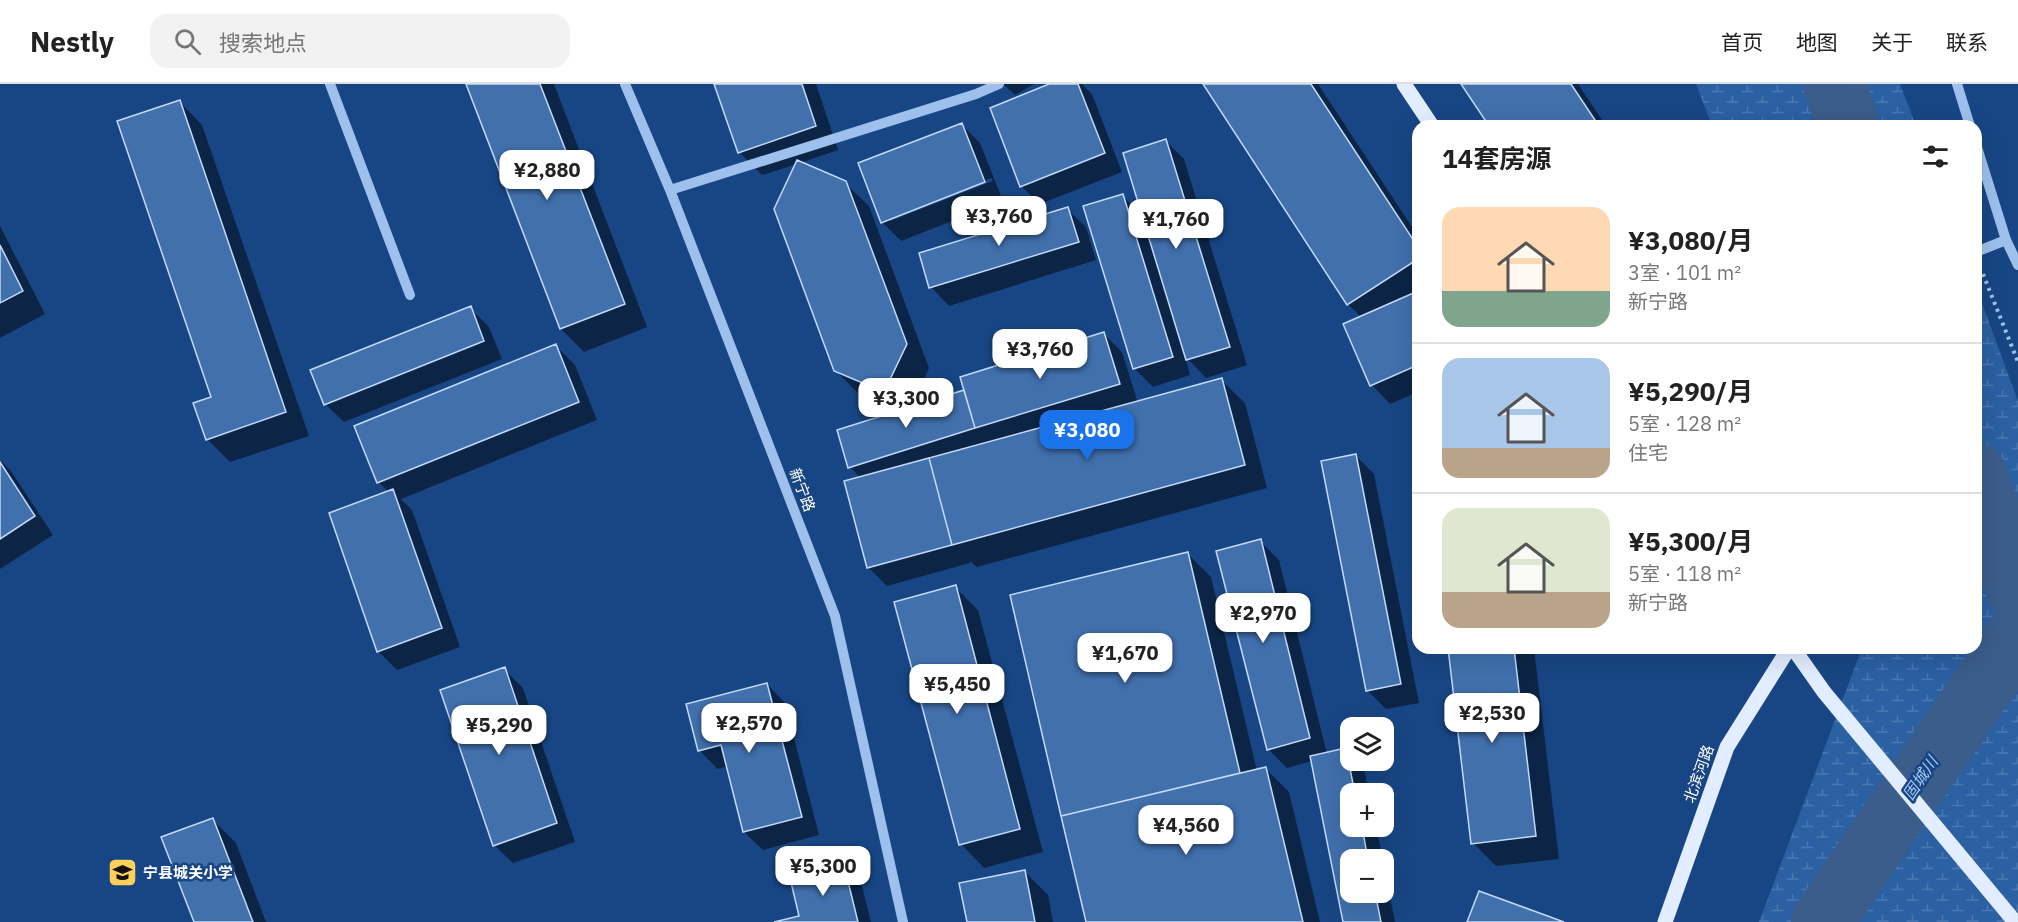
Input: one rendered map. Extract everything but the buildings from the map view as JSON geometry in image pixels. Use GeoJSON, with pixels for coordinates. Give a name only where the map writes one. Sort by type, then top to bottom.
{"type":"FeatureCollection","features":[{"type":"Feature","properties":{"kind":"main road"},"geometry":{"type":"LineString","coordinates":[[1404,84],[1428,120]]}},
{"type":"Feature","properties":{"kind":"main road","name":"北滨河路"},"geometry":{"type":"LineString","coordinates":[[1665,922],[1727,747],[1787,654]]}},
{"type":"Feature","properties":{"kind":"main road"},"geometry":{"type":"LineString","coordinates":[[1796,654],[1824,692],[2015,922]]}},
{"type":"Feature","properties":{"kind":"street"},"geometry":{"type":"LineString","coordinates":[[330,84],[410,294]]}},
{"type":"Feature","properties":{"kind":"street","name":"新宁路"},"geometry":{"type":"LineString","coordinates":[[625,84],[670,190],[835,616],[903,922]]}},
{"type":"Feature","properties":{"kind":"street"},"geometry":{"type":"LineString","coordinates":[[670,190],[976,94],[999,84]]}},
{"type":"Feature","properties":{"kind":"street"},"geometry":{"type":"LineString","coordinates":[[1957,84],[1968,120]]}},
{"type":"Feature","properties":{"kind":"street"},"geometry":{"type":"LineString","coordinates":[[1982,163],[2006,240],[2018,266]]}},
{"type":"Feature","properties":{"kind":"street"},"geometry":{"type":"LineString","coordinates":[[1982,250],[2006,240]]}},
{"type":"Feature","properties":{"kind":"path"},"geometry":{"type":"LineString","coordinates":[[1982,272],[2018,362]]}},
{"type":"Feature","properties":{"kind":"green space"},"geometry":{"type":"Polygon","coordinates":[[[1696,84],[1900,84],[1914,120],[1710,120],[1696,84]]]}},
{"type":"Feature","properties":{"kind":"green space"},"geometry":{"type":"Polygon","coordinates":[[[1982,303],[2018,401],[2018,922],[1759,922],[1860,654],[1982,654],[1982,303]]]}},
{"type":"Feature","properties":{"kind":"waterway","name":"固城川"},"geometry":{"type":"LineString","coordinates":[[1834,84],[1847,120]]}},
{"type":"Feature","properties":{"kind":"waterway","name":"固城川"},"geometry":{"type":"LineString","coordinates":[[1982,491],[2018,591]]}},
{"type":"Feature","properties":{"kind":"waterway","name":"固城川"},"geometry":{"type":"LineString","coordinates":[[1822,922],[2018,634]]}},
{"type":"Feature","properties":{"kind":"place","name":"宁县城关小学"},"geometry":{"type":"Point","coordinates":[122,873]}}]}
